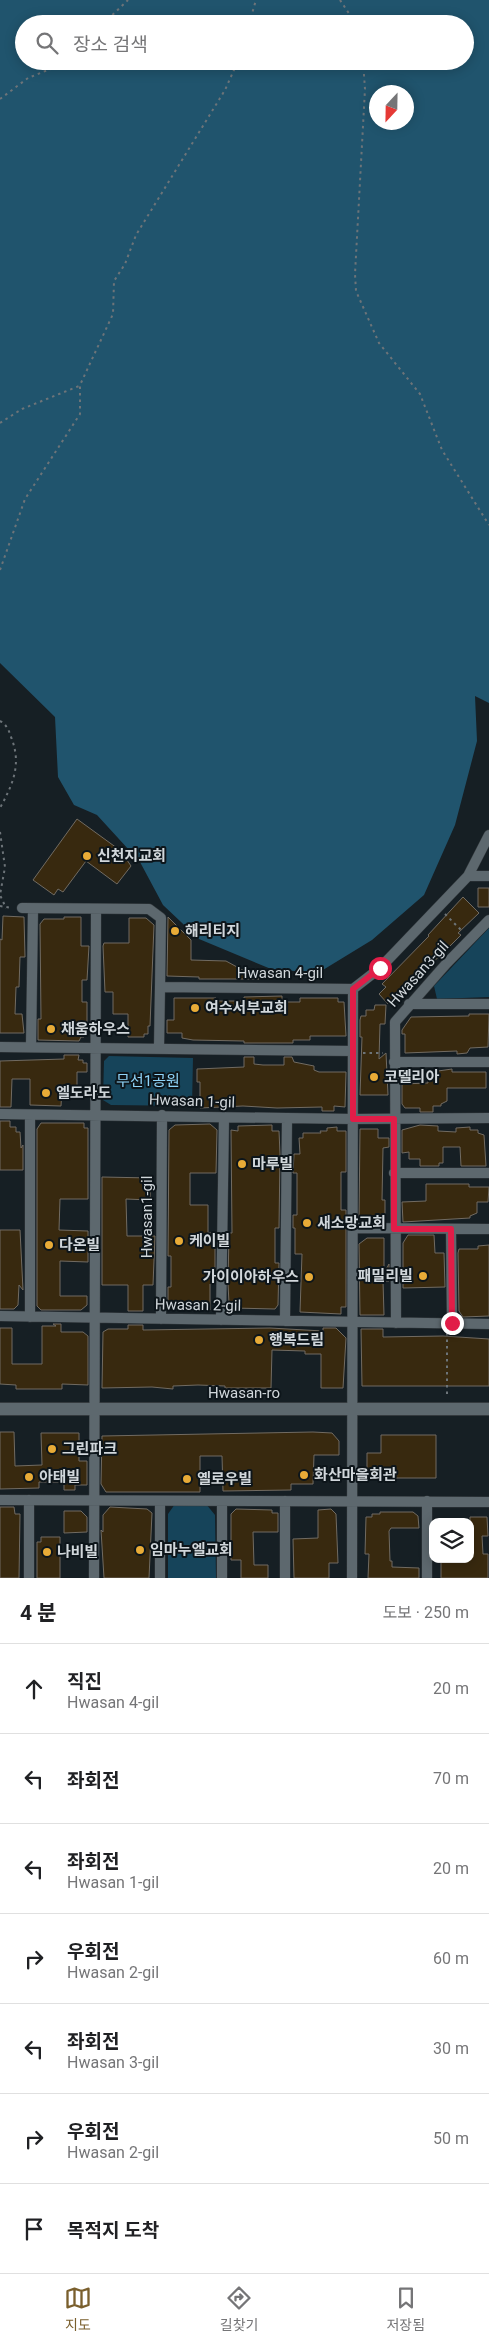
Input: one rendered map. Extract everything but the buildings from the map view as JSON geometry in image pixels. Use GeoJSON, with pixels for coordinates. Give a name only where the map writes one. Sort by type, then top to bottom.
{"type":"FeatureCollection","features":[{"type":"Feature","properties":{"kind":"street"},"geometry":{"type":"LineString","coordinates":[[352,1578],[353,989],[380,968],[468,876],[489,835]]}},
{"type":"Feature","properties":{"kind":"street"},"geometry":{"type":"LineString","coordinates":[[468,876],[489,876]]}},
{"type":"Feature","properties":{"kind":"street"},"geometry":{"type":"LineString","coordinates":[[31,1047],[28,908],[149,909],[160,918],[159,1048]]}},
{"type":"Feature","properties":{"kind":"street"},"geometry":{"type":"LineString","coordinates":[[94,1578],[96,909]]}},
{"type":"Feature","properties":{"kind":"street","name":"Hwasan3-gil"},"geometry":{"type":"LineString","coordinates":[[394,1119],[395,1022],[489,920]]}},
{"type":"Feature","properties":{"kind":"street","name":"Hwasan 4-gil"},"geometry":{"type":"LineString","coordinates":[[160,987],[353,989]]}},
{"type":"Feature","properties":{"kind":"street"},"geometry":{"type":"LineString","coordinates":[[410,1004],[489,1004]]}},
{"type":"Feature","properties":{"kind":"street"},"geometry":{"type":"LineString","coordinates":[[0,1047],[353,1052]]}},
{"type":"Feature","properties":{"kind":"street"},"geometry":{"type":"LineString","coordinates":[[394,1057],[489,1062]]}},
{"type":"Feature","properties":{"kind":"street","name":"Hwasan 1-gil"},"geometry":{"type":"LineString","coordinates":[[0,1114],[162,1115],[287,1119],[489,1118]]}},
{"type":"Feature","properties":{"kind":"street"},"geometry":{"type":"LineString","coordinates":[[30,1115],[30,1317]]}},
{"type":"Feature","properties":{"kind":"street","name":"Hwasan1-gil"},"geometry":{"type":"LineString","coordinates":[[161,1319],[162,1115]]}},
{"type":"Feature","properties":{"kind":"street"},"geometry":{"type":"LineString","coordinates":[[221,1320],[224,1117]]}},
{"type":"Feature","properties":{"kind":"street"},"geometry":{"type":"LineString","coordinates":[[285,1321],[287,1119]]}},
{"type":"Feature","properties":{"kind":"street"},"geometry":{"type":"LineString","coordinates":[[394,1119],[396,1323]]}},
{"type":"Feature","properties":{"kind":"street"},"geometry":{"type":"LineString","coordinates":[[394,1173],[489,1173]]}},
{"type":"Feature","properties":{"kind":"street"},"geometry":{"type":"LineString","coordinates":[[353,1228],[489,1229]]}},
{"type":"Feature","properties":{"kind":"street"},"geometry":{"type":"LineString","coordinates":[[450,1323],[451,1229]]}},
{"type":"Feature","properties":{"kind":"street","name":"Hwasan 2-gil"},"geometry":{"type":"LineString","coordinates":[[0,1316],[489,1324]]}},
{"type":"Feature","properties":{"kind":"street","name":"Hwasan-ro"},"geometry":{"type":"LineString","coordinates":[[0,1409],[489,1409]]}},
{"type":"Feature","properties":{"kind":"street"},"geometry":{"type":"LineString","coordinates":[[0,1500],[489,1502]]}},
{"type":"Feature","properties":{"kind":"street"},"geometry":{"type":"LineString","coordinates":[[29,1500],[29,1578]]}},
{"type":"Feature","properties":{"kind":"street"},"geometry":{"type":"LineString","coordinates":[[160,1501],[160,1578]]}},
{"type":"Feature","properties":{"kind":"street"},"geometry":{"type":"LineString","coordinates":[[222,1501],[222,1578]]}},
{"type":"Feature","properties":{"kind":"street"},"geometry":{"type":"LineString","coordinates":[[285,1501],[285,1578]]}},
{"type":"Feature","properties":{"kind":"street"},"geometry":{"type":"LineString","coordinates":[[427,1502],[427,1578]]}},
{"type":"Feature","properties":{"kind":"path"},"geometry":{"type":"LineString","coordinates":[[112,15],[128,0]]}},
{"type":"Feature","properties":{"kind":"path"},"geometry":{"type":"LineString","coordinates":[[252,15],[256,0]]}},
{"type":"Feature","properties":{"kind":"path"},"geometry":{"type":"LineString","coordinates":[[340,0],[350,15]]}},
{"type":"Feature","properties":{"kind":"path"},"geometry":{"type":"LineString","coordinates":[[0,99],[28,78],[48,70]]}},
{"type":"Feature","properties":{"kind":"path"},"geometry":{"type":"LineString","coordinates":[[0,570],[25,499],[80,414],[82,404],[80,385],[113,314],[114,281],[125,264],[136,235],[225,90],[234,70]]}},
{"type":"Feature","properties":{"kind":"path"},"geometry":{"type":"LineString","coordinates":[[364,70],[365,89],[355,274],[356,292],[379,343],[420,394],[442,450],[489,525]]}},
{"type":"Feature","properties":{"kind":"path"},"geometry":{"type":"LineString","coordinates":[[0,423],[22,409],[80,385]]}},
{"type":"Feature","properties":{"kind":"path"},"geometry":{"type":"LineString","coordinates":[[0,721],[4,723],[10,734],[17,759],[13,785],[0,808]]}},
{"type":"Feature","properties":{"kind":"path"},"geometry":{"type":"LineString","coordinates":[[0,832],[5,867],[0,895],[6,908],[0,906]]}},
{"type":"Feature","properties":{"kind":"path"},"geometry":{"type":"LineString","coordinates":[[439,908],[470,939]]}},
{"type":"Feature","properties":{"kind":"path"},"geometry":{"type":"LineString","coordinates":[[353,1052],[394,1057]]}},
{"type":"Feature","properties":{"kind":"path"},"geometry":{"type":"LineString","coordinates":[[447,1394],[450,1323]]}},
{"type":"Feature","properties":{"kind":"green space"},"geometry":{"type":"Polygon","coordinates":[[[489,928],[489,997],[437,999],[434,986],[489,928]]]}},
{"type":"Feature","properties":{"kind":"green space","name":"무선1공원"},"geometry":{"type":"Polygon","coordinates":[[[109,1056],[193,1058],[192,1106],[111,1105],[103,1100],[104,1061],[109,1056]]]}},
{"type":"Feature","properties":{"kind":"green space"},"geometry":{"type":"Polygon","coordinates":[[[175,1504],[206,1504],[215,1515],[216,1578],[168,1578],[168,1514],[175,1504]]]}},
{"type":"Feature","properties":{"kind":"shaded area"},"geometry":{"type":"Polygon","coordinates":[[[0,0],[489,0],[489,703],[475,696],[477,741],[455,825],[424,895],[372,940],[318,973],[271,969],[199,939],[163,905],[140,862],[97,815],[74,805],[58,777],[55,717],[0,663],[0,0]]]}},
{"type":"Feature","properties":{"kind":"place","name":"신천지교회"},"geometry":{"type":"Point","coordinates":[87,856]}},
{"type":"Feature","properties":{"kind":"place","name":"해리티지"},"geometry":{"type":"Point","coordinates":[175,931]}},
{"type":"Feature","properties":{"kind":"place","name":"여수서부교회"},"geometry":{"type":"Point","coordinates":[195,1008]}},
{"type":"Feature","properties":{"kind":"place","name":"채움하우스"},"geometry":{"type":"Point","coordinates":[51,1029]}},
{"type":"Feature","properties":{"kind":"place","name":"코델리아"},"geometry":{"type":"Point","coordinates":[374,1077]}},
{"type":"Feature","properties":{"kind":"place","name":"엘도라도"},"geometry":{"type":"Point","coordinates":[46,1093]}},
{"type":"Feature","properties":{"kind":"place","name":"마루빌"},"geometry":{"type":"Point","coordinates":[242,1164]}},
{"type":"Feature","properties":{"kind":"place","name":"새소망교회"},"geometry":{"type":"Point","coordinates":[307,1223]}},
{"type":"Feature","properties":{"kind":"place","name":"케이빌"},"geometry":{"type":"Point","coordinates":[179,1241]}},
{"type":"Feature","properties":{"kind":"place","name":"다온빌"},"geometry":{"type":"Point","coordinates":[49,1245]}},
{"type":"Feature","properties":{"kind":"place","name":"패밀리빌"},"geometry":{"type":"Point","coordinates":[423,1276]}},
{"type":"Feature","properties":{"kind":"place","name":"가이이아하우스"},"geometry":{"type":"Point","coordinates":[309,1277]}},
{"type":"Feature","properties":{"kind":"place","name":"행복드림"},"geometry":{"type":"Point","coordinates":[259,1340]}},
{"type":"Feature","properties":{"kind":"place","name":"그린파크"},"geometry":{"type":"Point","coordinates":[52,1449]}},
{"type":"Feature","properties":{"kind":"place","name":"화산마을회관"},"geometry":{"type":"Point","coordinates":[304,1475]}},
{"type":"Feature","properties":{"kind":"place","name":"아태빌"},"geometry":{"type":"Point","coordinates":[29,1477]}},
{"type":"Feature","properties":{"kind":"place","name":"옐로우빌"},"geometry":{"type":"Point","coordinates":[187,1479]}},
{"type":"Feature","properties":{"kind":"place","name":"임마누엘교회"},"geometry":{"type":"Point","coordinates":[140,1550]}},
{"type":"Feature","properties":{"kind":"place","name":"나비빌"},"geometry":{"type":"Point","coordinates":[47,1552]}},
{"type":"Feature","properties":{"kind":"route"},"geometry":{"type":"LineString","coordinates":[[380,968],[353,989],[353,1119],[394,1119],[394,1229],[451,1229],[452,1323]]}}]}
